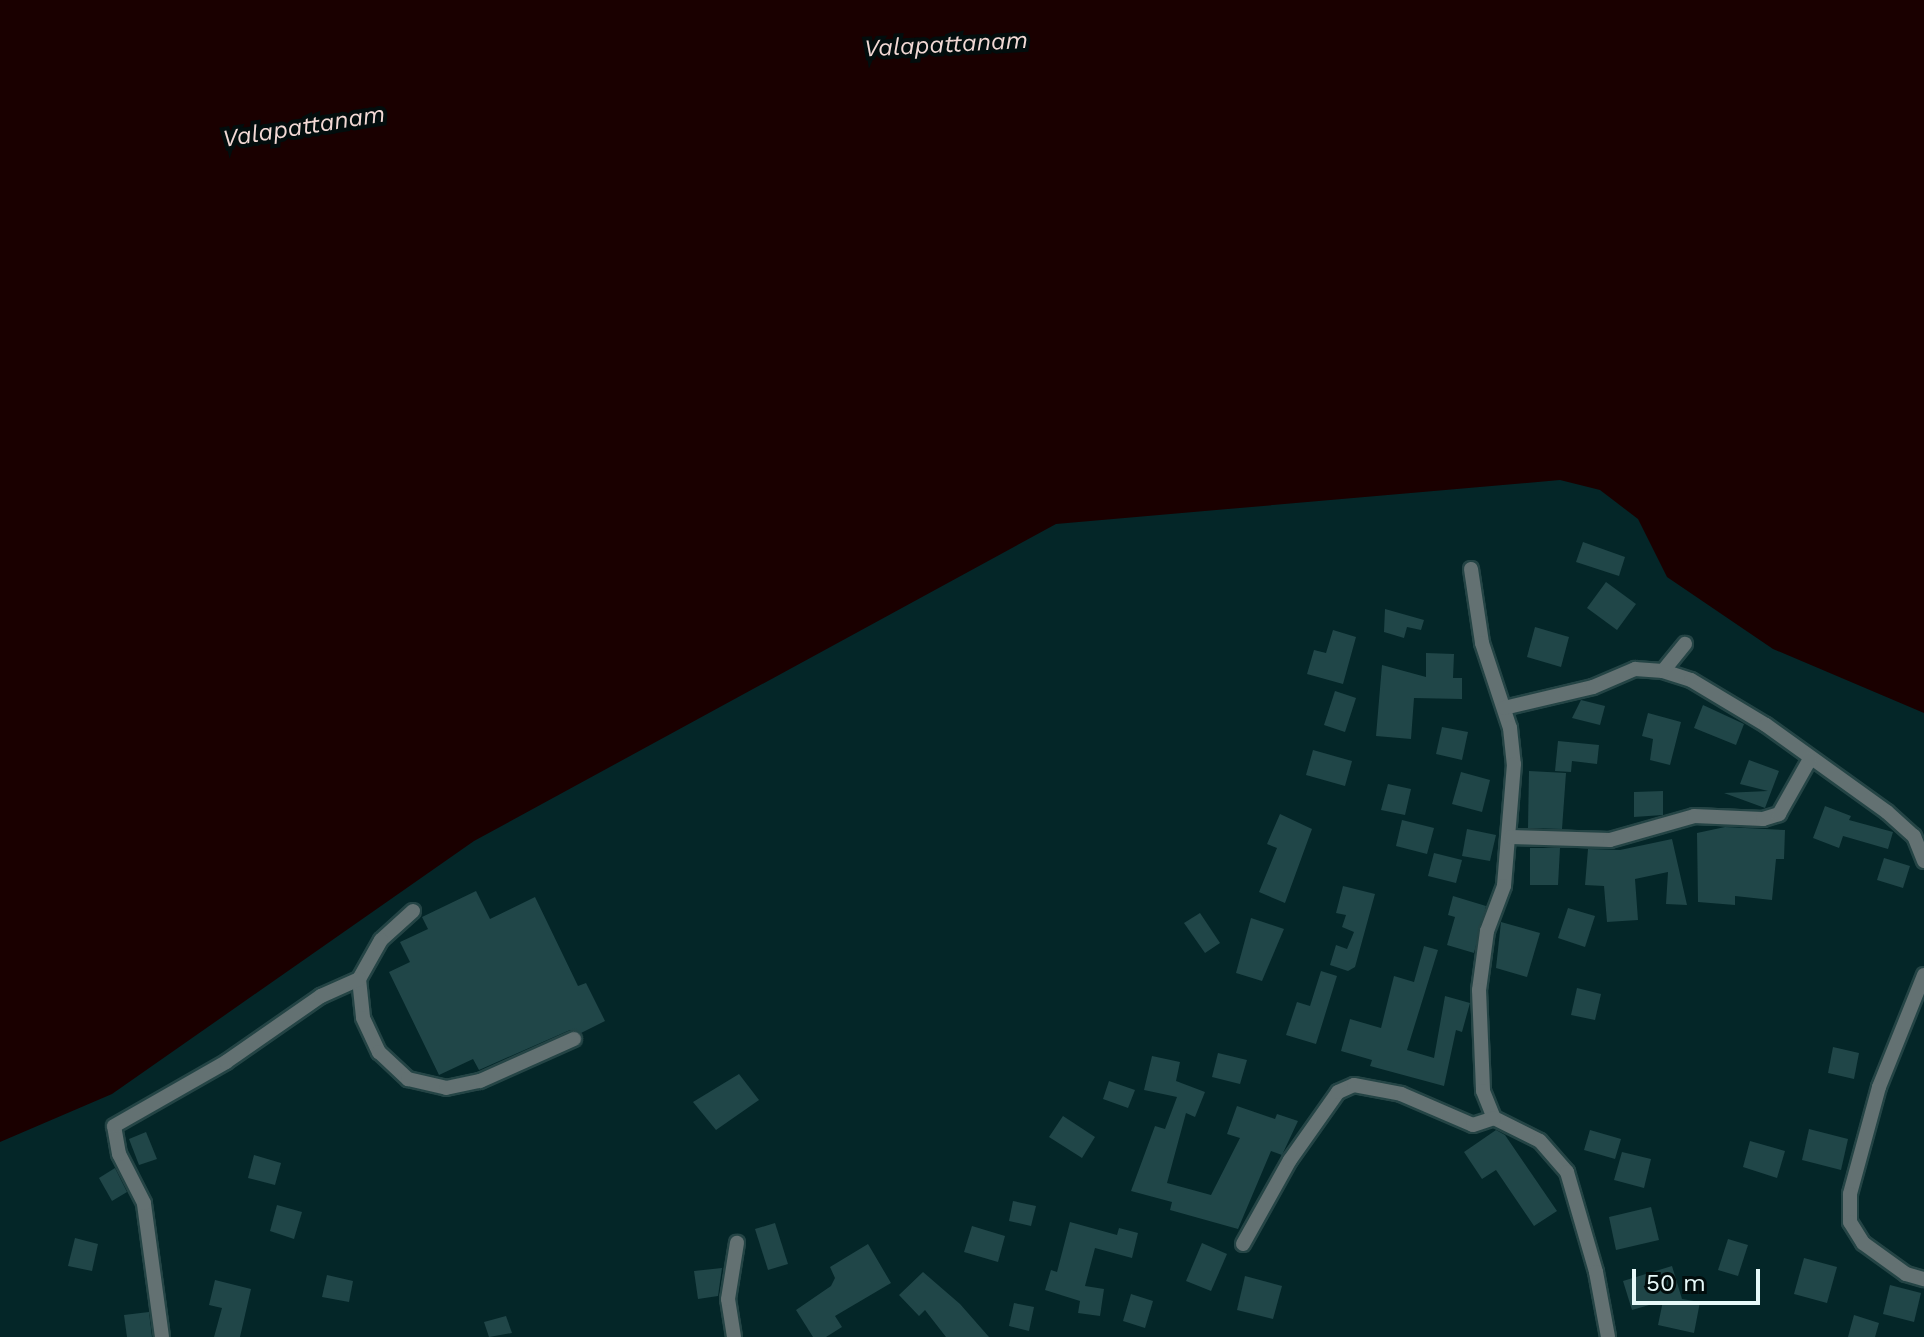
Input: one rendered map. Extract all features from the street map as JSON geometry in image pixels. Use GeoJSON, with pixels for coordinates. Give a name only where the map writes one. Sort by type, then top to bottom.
{"type":"FeatureCollection","features":[{"type":"Feature","properties":{"kind":"street"},"geometry":{"type":"LineString","coordinates":[[1471,569],[1482,643],[1513,744],[1507,807],[1511,837],[1479,990],[1483,1091],[1494,1118],[1540,1141],[1567,1172],[1596,1272],[1608,1337]]}},
{"type":"Feature","properties":{"kind":"street"},"geometry":{"type":"LineString","coordinates":[[1663,671],[1685,644]]}},
{"type":"Feature","properties":{"kind":"street"},"geometry":{"type":"LineString","coordinates":[[1504,708],[1593,687],[1635,669],[1663,671],[1726,699],[1887,812],[1914,836],[1924,861]]}},
{"type":"Feature","properties":{"kind":"street"},"geometry":{"type":"LineString","coordinates":[[1511,837],[1610,840],[1694,816],[1763,819],[1779,814],[1810,759]]}},
{"type":"Feature","properties":{"kind":"street"},"geometry":{"type":"LineString","coordinates":[[413,911],[381,940],[359,979],[363,1018],[379,1052],[408,1079],[446,1088],[480,1081],[574,1039]]}},
{"type":"Feature","properties":{"kind":"street"},"geometry":{"type":"LineString","coordinates":[[1924,975],[1879,1087],[1850,1194],[1850,1222],[1863,1243],[1906,1274],[1924,1279]]}},
{"type":"Feature","properties":{"kind":"street"},"geometry":{"type":"LineString","coordinates":[[162,1337],[144,1203],[119,1154],[114,1126],[226,1062],[321,996],[359,979]]}},
{"type":"Feature","properties":{"kind":"street"},"geometry":{"type":"LineString","coordinates":[[1243,1244],[1290,1160],[1338,1092],[1354,1085],[1401,1094],[1473,1125],[1494,1118]]}},
{"type":"Feature","properties":{"kind":"street"},"geometry":{"type":"LineString","coordinates":[[734,1337],[728,1299],[737,1243]]}},
{"type":"Feature","properties":{"kind":"water","name":"Valapattanam"},"geometry":{"type":"Polygon","coordinates":[[[0,0],[1924,0],[1924,713],[1773,649],[1667,577],[1638,519],[1600,490],[1560,480],[1056,524],[474,841],[112,1094],[0,1142],[0,0]]]}},
{"type":"Feature","properties":{"kind":"building"},"geometry":{"type":"Polygon","coordinates":[[[1583,542],[1625,557],[1619,576],[1576,562],[1583,542]]]}},
{"type":"Feature","properties":{"kind":"building"},"geometry":{"type":"Polygon","coordinates":[[[1606,582],[1636,604],[1617,630],[1587,608],[1606,582]]]}},
{"type":"Feature","properties":{"kind":"building"},"geometry":{"type":"Polygon","coordinates":[[[1385,609],[1424,620],[1421,630],[1407,627],[1404,638],[1384,632],[1385,609]]]}},
{"type":"Feature","properties":{"kind":"building"},"geometry":{"type":"Polygon","coordinates":[[[1535,627],[1569,637],[1561,667],[1527,657],[1535,627]]]}},
{"type":"Feature","properties":{"kind":"building"},"geometry":{"type":"Polygon","coordinates":[[[1333,630],[1356,637],[1343,684],[1307,674],[1314,650],[1326,653],[1333,630]]]}},
{"type":"Feature","properties":{"kind":"building"},"geometry":{"type":"Polygon","coordinates":[[[1426,653],[1454,654],[1453,678],[1462,678],[1462,699],[1414,698],[1411,739],[1376,736],[1382,665],[1426,677],[1426,653]]]}},
{"type":"Feature","properties":{"kind":"building"},"geometry":{"type":"Polygon","coordinates":[[[1335,691],[1356,698],[1345,732],[1324,725],[1335,691]]]}},
{"type":"Feature","properties":{"kind":"building"},"geometry":{"type":"Polygon","coordinates":[[[1581,700],[1605,706],[1600,725],[1572,718],[1581,700]]]}},
{"type":"Feature","properties":{"kind":"building"},"geometry":{"type":"Polygon","coordinates":[[[1703,705],[1744,724],[1736,745],[1694,728],[1703,705]]]}},
{"type":"Feature","properties":{"kind":"building"},"geometry":{"type":"Polygon","coordinates":[[[1648,713],[1681,722],[1670,765],[1650,760],[1653,739],[1642,736],[1648,713]]]}},
{"type":"Feature","properties":{"kind":"building"},"geometry":{"type":"Polygon","coordinates":[[[1442,727],[1468,732],[1462,760],[1436,754],[1442,727]]]}},
{"type":"Feature","properties":{"kind":"building"},"geometry":{"type":"Polygon","coordinates":[[[1558,741],[1599,745],[1597,764],[1572,761],[1571,772],[1555,771],[1558,741]]]}},
{"type":"Feature","properties":{"kind":"building"},"geometry":{"type":"Polygon","coordinates":[[[1313,750],[1352,761],[1345,786],[1306,775],[1313,750]]]}},
{"type":"Feature","properties":{"kind":"building"},"geometry":{"type":"Polygon","coordinates":[[[1749,760],[1779,771],[1765,808],[1724,793],[1768,791],[1740,784],[1749,760]]]}},
{"type":"Feature","properties":{"kind":"building"},"geometry":{"type":"Polygon","coordinates":[[[1529,771],[1566,773],[1562,829],[1528,828],[1529,771]]]}},
{"type":"Feature","properties":{"kind":"building"},"geometry":{"type":"Polygon","coordinates":[[[1461,772],[1490,780],[1482,812],[1452,804],[1461,772]]]}},
{"type":"Feature","properties":{"kind":"building"},"geometry":{"type":"Polygon","coordinates":[[[1388,784],[1411,789],[1405,815],[1381,810],[1388,784]]]}},
{"type":"Feature","properties":{"kind":"building"},"geometry":{"type":"Polygon","coordinates":[[[1663,791],[1663,815],[1634,817],[1634,792],[1663,791]]]}},
{"type":"Feature","properties":{"kind":"building"},"geometry":{"type":"Polygon","coordinates":[[[1825,806],[1851,816],[1849,820],[1893,832],[1888,849],[1843,836],[1839,848],[1813,838],[1825,806]]]}},
{"type":"Feature","properties":{"kind":"building"},"geometry":{"type":"Polygon","coordinates":[[[1280,814],[1312,829],[1285,903],[1259,892],[1277,848],[1267,844],[1280,814]]]}},
{"type":"Feature","properties":{"kind":"building"},"geometry":{"type":"Polygon","coordinates":[[[1402,820],[1434,828],[1427,854],[1396,846],[1402,820]]]}},
{"type":"Feature","properties":{"kind":"building"},"geometry":{"type":"Polygon","coordinates":[[[1725,827],[1785,830],[1784,859],[1776,859],[1772,900],[1735,896],[1735,905],[1698,902],[1697,833],[1725,827]]]}},
{"type":"Feature","properties":{"kind":"building"},"geometry":{"type":"Polygon","coordinates":[[[1467,829],[1496,835],[1490,861],[1462,856],[1467,829]]]}},
{"type":"Feature","properties":{"kind":"building"},"geometry":{"type":"Polygon","coordinates":[[[1672,839],[1687,905],[1666,904],[1668,872],[1635,879],[1638,920],[1607,922],[1604,886],[1585,885],[1588,849],[1620,850],[1672,839]]]}},
{"type":"Feature","properties":{"kind":"building"},"geometry":{"type":"Polygon","coordinates":[[[1530,848],[1560,848],[1558,885],[1530,885],[1530,848]]]}},
{"type":"Feature","properties":{"kind":"building"},"geometry":{"type":"Polygon","coordinates":[[[1434,853],[1462,860],[1456,883],[1428,876],[1434,853]]]}},
{"type":"Feature","properties":{"kind":"building"},"geometry":{"type":"Polygon","coordinates":[[[1884,858],[1910,866],[1903,888],[1877,880],[1884,858]]]}},
{"type":"Feature","properties":{"kind":"building"},"geometry":{"type":"Polygon","coordinates":[[[1343,886],[1375,894],[1355,967],[1348,971],[1330,965],[1336,945],[1347,949],[1354,932],[1342,927],[1346,915],[1336,913],[1343,886]]]}},
{"type":"Feature","properties":{"kind":"building"},"geometry":{"type":"Polygon","coordinates":[[[476,891],[490,919],[535,897],[578,986],[586,983],[605,1021],[581,1033],[570,1030],[479,1070],[473,1059],[439,1075],[389,972],[410,962],[400,942],[428,929],[422,917],[476,891]]]}},
{"type":"Feature","properties":{"kind":"building"},"geometry":{"type":"Polygon","coordinates":[[[1453,896],[1486,906],[1474,953],[1447,945],[1455,917],[1448,915],[1453,896]]]}},
{"type":"Feature","properties":{"kind":"building"},"geometry":{"type":"Polygon","coordinates":[[[1568,908],[1595,916],[1585,947],[1558,938],[1568,908]]]}},
{"type":"Feature","properties":{"kind":"building"},"geometry":{"type":"Polygon","coordinates":[[[1200,913],[1220,943],[1205,953],[1184,923],[1200,913]]]}},
{"type":"Feature","properties":{"kind":"building"},"geometry":{"type":"Polygon","coordinates":[[[1251,918],[1284,929],[1262,981],[1236,973],[1251,918]]]}},
{"type":"Feature","properties":{"kind":"building"},"geometry":{"type":"Polygon","coordinates":[[[1501,922],[1540,933],[1527,977],[1496,968],[1501,922]]]}},
{"type":"Feature","properties":{"kind":"building"},"geometry":{"type":"Polygon","coordinates":[[[1424,946],[1438,950],[1407,1050],[1434,1058],[1445,996],[1470,1003],[1462,1032],[1456,1030],[1444,1086],[1370,1066],[1372,1060],[1341,1051],[1350,1019],[1381,1028],[1394,976],[1414,982],[1424,946]]]}},
{"type":"Feature","properties":{"kind":"building"},"geometry":{"type":"Polygon","coordinates":[[[1321,971],[1337,976],[1316,1044],[1286,1035],[1297,1002],[1310,1006],[1321,971]]]}},
{"type":"Feature","properties":{"kind":"building"},"geometry":{"type":"Polygon","coordinates":[[[1577,988],[1601,994],[1595,1020],[1571,1015],[1577,988]]]}},
{"type":"Feature","properties":{"kind":"building"},"geometry":{"type":"Polygon","coordinates":[[[1833,1047],[1859,1053],[1854,1079],[1828,1073],[1833,1047]]]}},
{"type":"Feature","properties":{"kind":"building"},"geometry":{"type":"Polygon","coordinates":[[[1218,1053],[1247,1060],[1240,1084],[1212,1077],[1218,1053]]]}},
{"type":"Feature","properties":{"kind":"building"},"geometry":{"type":"Polygon","coordinates":[[[1152,1056],[1180,1062],[1176,1081],[1205,1092],[1195,1117],[1186,1113],[1167,1183],[1211,1195],[1240,1138],[1227,1134],[1237,1106],[1275,1119],[1277,1114],[1298,1121],[1282,1155],[1271,1151],[1238,1229],[1170,1210],[1172,1202],[1131,1191],[1155,1126],[1165,1129],[1177,1097],[1144,1090],[1152,1056]]]}},
{"type":"Feature","properties":{"kind":"building"},"geometry":{"type":"Polygon","coordinates":[[[739,1074],[759,1100],[716,1130],[693,1102],[739,1074]]]}},
{"type":"Feature","properties":{"kind":"building"},"geometry":{"type":"Polygon","coordinates":[[[1109,1081],[1135,1090],[1128,1108],[1103,1099],[1109,1081]]]}},
{"type":"Feature","properties":{"kind":"building"},"geometry":{"type":"Polygon","coordinates":[[[1063,1116],[1095,1137],[1082,1158],[1049,1137],[1063,1116]]]}},
{"type":"Feature","properties":{"kind":"building"},"geometry":{"type":"Polygon","coordinates":[[[1809,1129],[1848,1139],[1841,1170],[1802,1160],[1809,1129]]]}},
{"type":"Feature","properties":{"kind":"building"},"geometry":{"type":"Polygon","coordinates":[[[1496,1130],[1505,1135],[1557,1211],[1534,1226],[1496,1170],[1482,1179],[1464,1152],[1496,1130]]]}},
{"type":"Feature","properties":{"kind":"building"},"geometry":{"type":"Polygon","coordinates":[[[1590,1130],[1621,1139],[1615,1159],[1584,1150],[1590,1130]]]}},
{"type":"Feature","properties":{"kind":"building"},"geometry":{"type":"Polygon","coordinates":[[[146,1132],[157,1159],[139,1165],[129,1139],[146,1132]]]}},
{"type":"Feature","properties":{"kind":"building"},"geometry":{"type":"Polygon","coordinates":[[[1750,1141],[1785,1151],[1777,1178],[1743,1167],[1750,1141]]]}},
{"type":"Feature","properties":{"kind":"building"},"geometry":{"type":"Polygon","coordinates":[[[1622,1152],[1651,1159],[1644,1188],[1614,1180],[1622,1152]]]}},
{"type":"Feature","properties":{"kind":"building"},"geometry":{"type":"Polygon","coordinates":[[[254,1155],[281,1163],[275,1185],[248,1178],[254,1155]]]}},
{"type":"Feature","properties":{"kind":"building"},"geometry":{"type":"Polygon","coordinates":[[[115,1168],[127,1192],[112,1201],[99,1178],[115,1168]]]}},
{"type":"Feature","properties":{"kind":"building"},"geometry":{"type":"Polygon","coordinates":[[[1013,1201],[1036,1206],[1031,1226],[1009,1221],[1013,1201]]]}},
{"type":"Feature","properties":{"kind":"building"},"geometry":{"type":"Polygon","coordinates":[[[277,1205],[302,1212],[294,1239],[270,1231],[277,1205]]]}},
{"type":"Feature","properties":{"kind":"building"},"geometry":{"type":"Polygon","coordinates":[[[1651,1207],[1659,1240],[1616,1250],[1609,1217],[1651,1207]]]}},
{"type":"Feature","properties":{"kind":"building"},"geometry":{"type":"Polygon","coordinates":[[[1070,1222],[1117,1235],[1119,1228],[1138,1233],[1132,1258],[1095,1248],[1085,1286],[1104,1289],[1100,1316],[1078,1313],[1080,1301],[1045,1290],[1051,1270],[1057,1272],[1070,1222]]]}},
{"type":"Feature","properties":{"kind":"building"},"geometry":{"type":"Polygon","coordinates":[[[775,1223],[788,1264],[768,1270],[755,1229],[775,1223]]]}},
{"type":"Feature","properties":{"kind":"building"},"geometry":{"type":"Polygon","coordinates":[[[972,1226],[1005,1236],[998,1262],[964,1252],[972,1226]]]}},
{"type":"Feature","properties":{"kind":"building"},"geometry":{"type":"Polygon","coordinates":[[[75,1238],[98,1244],[92,1271],[68,1266],[75,1238]]]}},
{"type":"Feature","properties":{"kind":"building"},"geometry":{"type":"Polygon","coordinates":[[[1728,1239],[1748,1245],[1738,1276],[1718,1270],[1728,1239]]]}},
{"type":"Feature","properties":{"kind":"building"},"geometry":{"type":"Polygon","coordinates":[[[1202,1243],[1227,1254],[1211,1291],[1186,1281],[1202,1243]]]}},
{"type":"Feature","properties":{"kind":"building"},"geometry":{"type":"Polygon","coordinates":[[[868,1244],[891,1283],[835,1316],[842,1327],[826,1337],[813,1337],[796,1310],[831,1286],[835,1278],[830,1267],[868,1244]]]}},
{"type":"Feature","properties":{"kind":"building"},"geometry":{"type":"Polygon","coordinates":[[[1804,1258],[1837,1267],[1827,1303],[1794,1294],[1804,1258]]]}},
{"type":"Feature","properties":{"kind":"building"},"geometry":{"type":"Polygon","coordinates":[[[1672,1266],[1682,1299],[1700,1302],[1694,1333],[1658,1325],[1663,1301],[1632,1310],[1623,1281],[1672,1266]]]}},
{"type":"Feature","properties":{"kind":"building"},"geometry":{"type":"Polygon","coordinates":[[[722,1268],[718,1296],[698,1299],[694,1271],[722,1268]]]}},
{"type":"Feature","properties":{"kind":"building"},"geometry":{"type":"Polygon","coordinates":[[[923,1272],[960,1304],[989,1337],[946,1337],[925,1310],[919,1316],[899,1295],[923,1272]]]}},
{"type":"Feature","properties":{"kind":"building"},"geometry":{"type":"Polygon","coordinates":[[[327,1275],[353,1281],[349,1302],[322,1297],[327,1275]]]}},
{"type":"Feature","properties":{"kind":"building"},"geometry":{"type":"Polygon","coordinates":[[[1245,1276],[1282,1286],[1273,1319],[1237,1310],[1245,1276]]]}},
{"type":"Feature","properties":{"kind":"building"},"geometry":{"type":"Polygon","coordinates":[[[215,1280],[251,1289],[240,1337],[214,1337],[222,1308],[209,1305],[215,1280]]]}},
{"type":"Feature","properties":{"kind":"building"},"geometry":{"type":"Polygon","coordinates":[[[1890,1285],[1921,1293],[1914,1322],[1883,1314],[1890,1285]]]}},
{"type":"Feature","properties":{"kind":"building"},"geometry":{"type":"Polygon","coordinates":[[[1131,1294],[1153,1301],[1145,1328],[1123,1321],[1131,1294]]]}},
{"type":"Feature","properties":{"kind":"building"},"geometry":{"type":"Polygon","coordinates":[[[1014,1303],[1034,1307],[1029,1331],[1009,1326],[1014,1303]]]}},
{"type":"Feature","properties":{"kind":"building"},"geometry":{"type":"Polygon","coordinates":[[[149,1312],[152,1337],[127,1337],[124,1315],[149,1312]]]}},
{"type":"Feature","properties":{"kind":"building"},"geometry":{"type":"Polygon","coordinates":[[[1854,1315],[1879,1323],[1875,1337],[1848,1337],[1854,1315]]]}},
{"type":"Feature","properties":{"kind":"building"},"geometry":{"type":"Polygon","coordinates":[[[506,1316],[512,1333],[489,1337],[484,1322],[506,1316]]]}}]}
